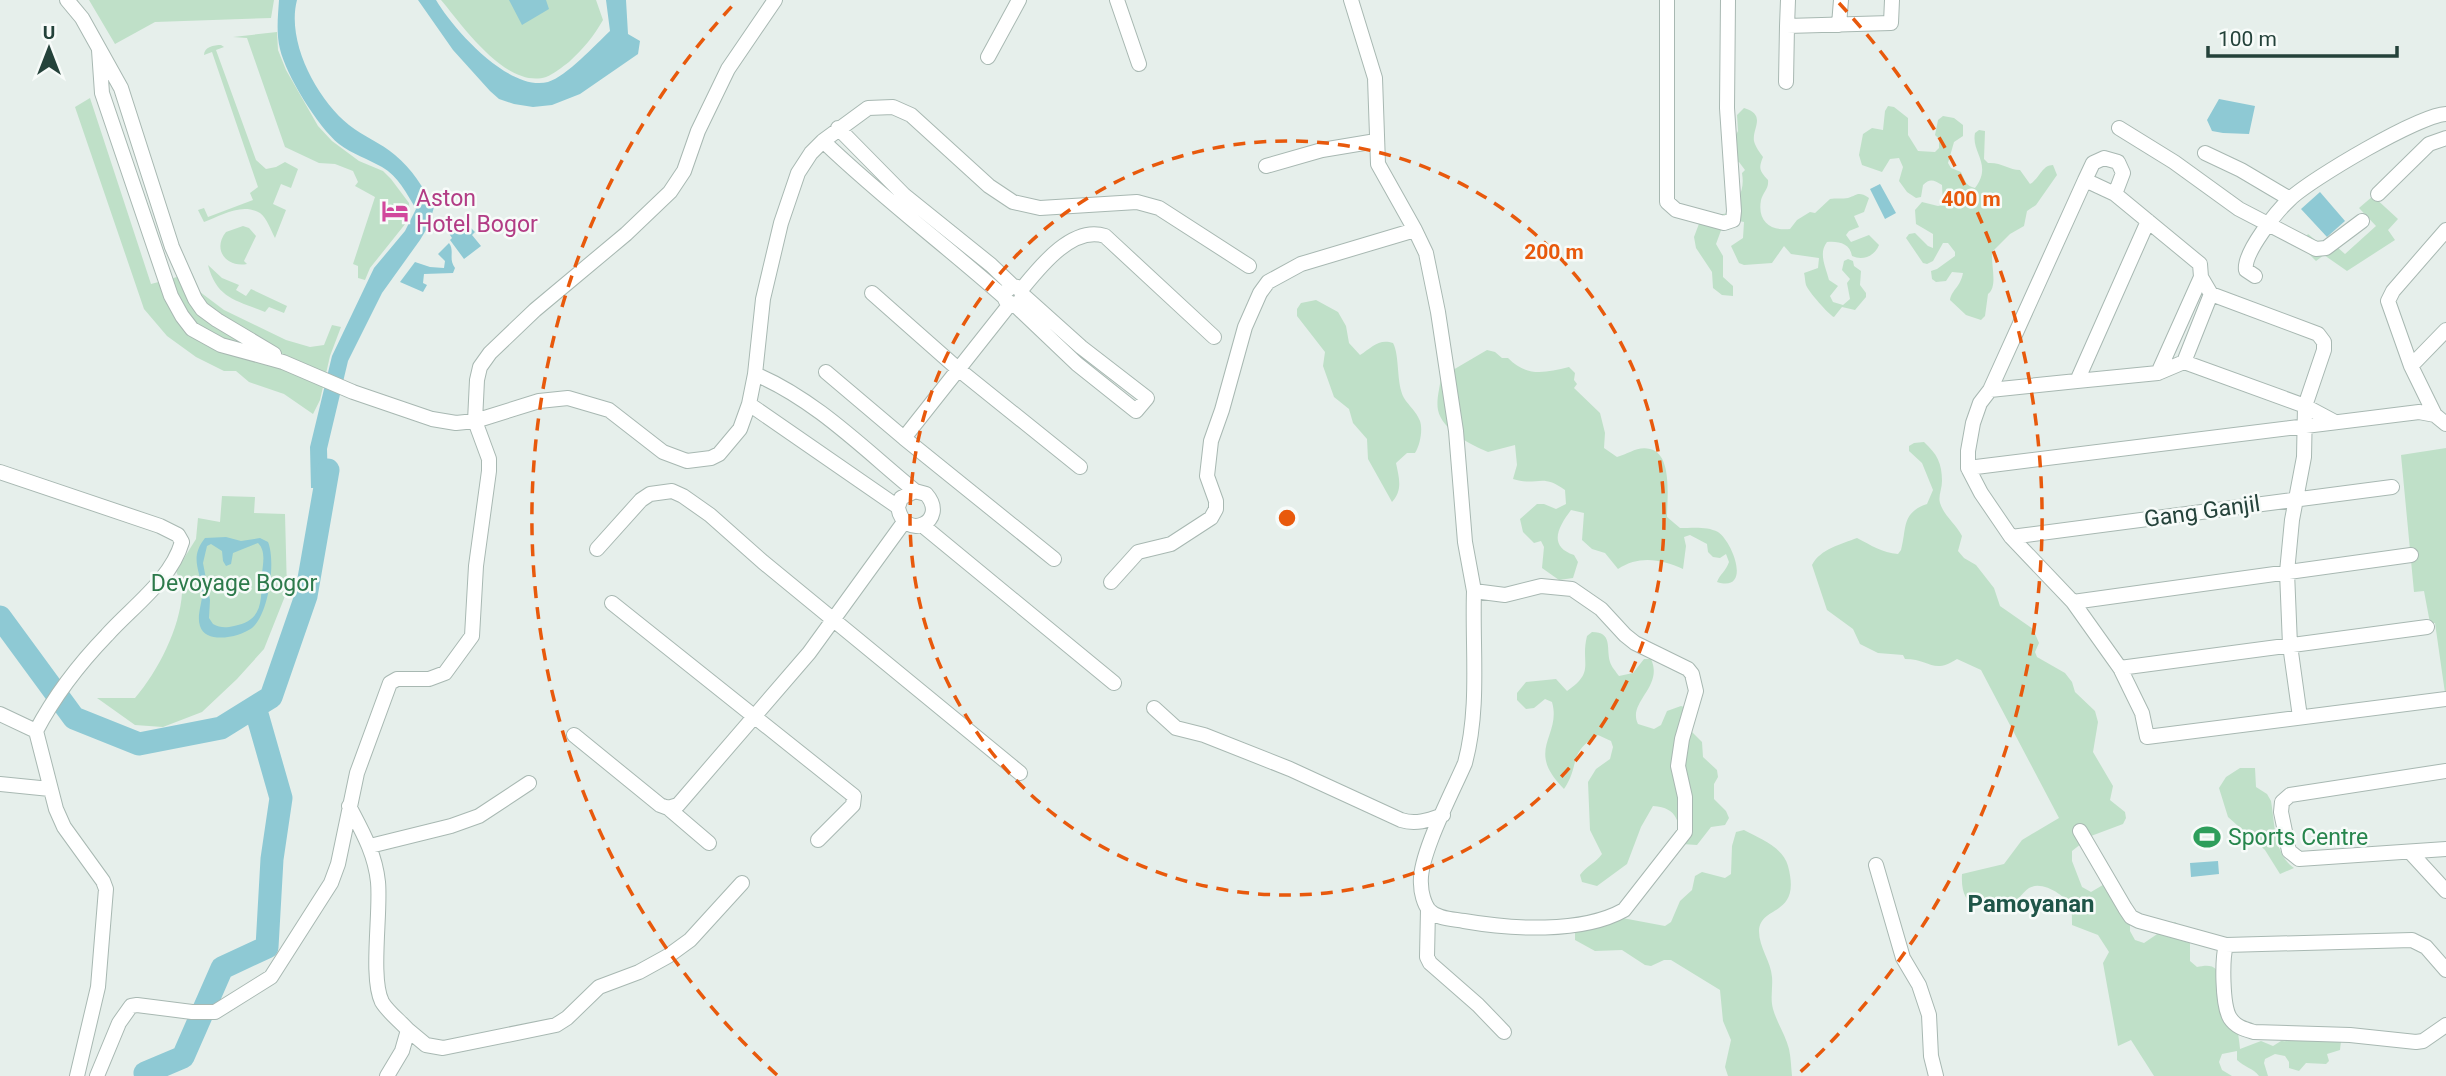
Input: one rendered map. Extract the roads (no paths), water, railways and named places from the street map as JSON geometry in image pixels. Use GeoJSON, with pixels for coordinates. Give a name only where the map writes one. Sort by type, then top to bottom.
{"type":"FeatureCollection","features":[{"type":"Feature","properties":{"kind":"street"},"geometry":{"type":"LineString","coordinates":[[68,0],[82,18],[121,88],[172,247],[195,299],[202,309],[217,320],[283,362]]}},
{"type":"Feature","properties":{"kind":"street"},"geometry":{"type":"LineString","coordinates":[[97,1076],[119,1023],[131,1006],[212,1013],[264,982],[282,962],[331,883],[338,864],[352,790],[366,743],[390,683],[401,679],[429,679],[444,673],[472,636],[476,566],[489,471],[489,459],[475,421],[477,380],[484,361],[535,310],[626,234],[670,192],[684,171],[693,143],[728,69],[775,0]]}},
{"type":"Feature","properties":{"kind":"street"},"geometry":{"type":"LineString","coordinates":[[988,57],[1019,0]]}},
{"type":"Feature","properties":{"kind":"street"},"geometry":{"type":"LineString","coordinates":[[1117,0],[1139,64]]}},
{"type":"Feature","properties":{"kind":"street"},"geometry":{"type":"LineString","coordinates":[[1351,0],[1375,78],[1378,163],[1426,253],[1457,431],[1465,542],[1474,591],[1472,629],[1475,684],[1468,750],[1431,840],[1420,883],[1428,909],[1427,957],[1430,963],[1504,1032]]}},
{"type":"Feature","properties":{"kind":"street"},"geometry":{"type":"LineString","coordinates":[[1667,0],[1667,202],[1676,211],[1724,223],[1733,220],[1734,211],[1727,108],[1728,0]]}},
{"type":"Feature","properties":{"kind":"street"},"geometry":{"type":"LineString","coordinates":[[1786,82],[1788,0]]}},
{"type":"Feature","properties":{"kind":"street"},"geometry":{"type":"LineString","coordinates":[[1839,25],[1841,0]]}},
{"type":"Feature","properties":{"kind":"street"},"geometry":{"type":"LineString","coordinates":[[1787,26],[1891,23],[1892,0]]}},
{"type":"Feature","properties":{"kind":"street"},"geometry":{"type":"LineString","coordinates":[[99,50],[102,93],[177,308],[192,329],[233,348],[283,362],[353,392],[432,419],[456,423],[475,421],[540,401],[568,398],[609,410],[663,453],[687,461],[711,458],[719,454],[740,429],[749,404],[764,299],[781,223],[798,173],[823,141],[868,108],[893,107],[911,115],[989,186],[1013,202],[1040,208],[1137,202],[1159,208],[1249,266]]}},
{"type":"Feature","properties":{"kind":"street"},"geometry":{"type":"LineString","coordinates":[[2255,276],[2246,270],[2245,262],[2254,243],[2290,200],[2314,181],[2382,142],[2419,122],[2446,114]]}},
{"type":"Feature","properties":{"kind":"street"},"geometry":{"type":"LineString","coordinates":[[838,128],[904,195],[921,218]]}},
{"type":"Feature","properties":{"kind":"street"},"geometry":{"type":"LineString","coordinates":[[2119,128],[2174,162],[2239,209],[2316,250],[2326,248],[2362,221]]}},
{"type":"Feature","properties":{"kind":"street"},"geometry":{"type":"LineString","coordinates":[[2378,194],[2428,144],[2446,138]]}},
{"type":"Feature","properties":{"kind":"street"},"geometry":{"type":"LineString","coordinates":[[823,141],[862,179],[921,218],[1014,296],[1062,339],[1088,372],[1136,411],[1147,398],[1097,360],[1062,339]]}},
{"type":"Feature","properties":{"kind":"street"},"geometry":{"type":"LineString","coordinates":[[1266,166],[1322,150],[1376,141]]}},
{"type":"Feature","properties":{"kind":"street"},"geometry":{"type":"LineString","coordinates":[[2205,153],[2241,170],[2290,200]]}},
{"type":"Feature","properties":{"kind":"street"},"geometry":{"type":"LineString","coordinates":[[2115,194],[2123,173],[2118,162],[2104,158],[2093,163],[1990,390],[1980,403],[1973,423],[1968,468],[1982,493],[2011,537],[2073,602],[2120,668],[2142,713],[2147,737],[2446,699]]}},
{"type":"Feature","properties":{"kind":"street"},"geometry":{"type":"LineString","coordinates":[[862,179],[874,165]]}},
{"type":"Feature","properties":{"kind":"street"},"geometry":{"type":"LineString","coordinates":[[2085,180],[2115,194],[2200,264],[2201,277],[2211,294],[2321,337],[2324,342],[2324,350],[2305,406],[2304,457],[2292,520],[2287,572],[2290,645],[2300,717]]}},
{"type":"Feature","properties":{"kind":"street"},"geometry":{"type":"LineString","coordinates":[[2077,381],[2148,221]]}},
{"type":"Feature","properties":{"kind":"street"},"geometry":{"type":"LineString","coordinates":[[1111,582],[1138,552],[1171,544],[1211,517],[1216,509],[1207,476],[1211,441],[1245,327],[1260,293],[1268,282],[1301,264],[1415,230]]}},
{"type":"Feature","properties":{"kind":"street"},"geometry":{"type":"LineString","coordinates":[[2440,419],[2411,366],[2388,301],[2393,291],[2446,230]]}},
{"type":"Feature","properties":{"kind":"street"},"geometry":{"type":"LineString","coordinates":[[904,438],[1014,296],[1052,253],[1088,234],[1105,236],[1214,337]]}},
{"type":"Feature","properties":{"kind":"street"},"geometry":{"type":"LineString","coordinates":[[2158,373],[2201,277]]}},
{"type":"Feature","properties":{"kind":"street"},"geometry":{"type":"LineString","coordinates":[[872,293],[958,369],[1080,467]]}},
{"type":"Feature","properties":{"kind":"street"},"geometry":{"type":"LineString","coordinates":[[2184,362],[2211,294]]}},
{"type":"Feature","properties":{"kind":"street"},"geometry":{"type":"LineString","coordinates":[[2411,366],[2446,330]]}},
{"type":"Feature","properties":{"kind":"street"},"geometry":{"type":"LineString","coordinates":[[1088,372],[1097,360]]}},
{"type":"Feature","properties":{"kind":"street"},"geometry":{"type":"LineString","coordinates":[[1990,390],[2158,373],[2184,362],[2305,406],[2337,422]]}},
{"type":"Feature","properties":{"kind":"street"},"geometry":{"type":"LineString","coordinates":[[827,372],[904,438],[1055,559]]}},
{"type":"Feature","properties":{"kind":"street"},"geometry":{"type":"LineString","coordinates":[[755,374],[777,383],[811,405],[915,491],[926,494],[933,505],[931,517],[922,525],[913,526],[899,516],[898,507],[901,498],[915,491]]}},
{"type":"Feature","properties":{"kind":"street"},"geometry":{"type":"LineString","coordinates":[[749,404],[898,507]]}},
{"type":"Feature","properties":{"kind":"street"},"geometry":{"type":"LineString","coordinates":[[1968,468],[2419,412],[2440,419]]}},
{"type":"Feature","properties":{"kind":"street"},"geometry":{"type":"LineString","coordinates":[[0,472],[160,526],[182,542],[163,576],[76,670],[50,704],[36,731],[50,789],[64,827],[106,889],[98,986],[77,1076]]}},
{"type":"Feature","properties":{"kind":"street","name":"Gang Ganjil"},"geometry":{"type":"LineString","coordinates":[[2011,537],[2392,487]]}},
{"type":"Feature","properties":{"kind":"street"},"geometry":{"type":"LineString","coordinates":[[597,550],[641,500],[650,494],[672,491],[683,496],[710,515],[763,562],[1020,773]]}},
{"type":"Feature","properties":{"kind":"street"},"geometry":{"type":"LineString","coordinates":[[574,735],[660,805],[678,805],[834,620],[904,522]]}},
{"type":"Feature","properties":{"kind":"street"},"geometry":{"type":"LineString","coordinates":[[922,525],[1114,683]]}},
{"type":"Feature","properties":{"kind":"street"},"geometry":{"type":"LineString","coordinates":[[2073,602],[2411,555]]}},
{"type":"Feature","properties":{"kind":"street"},"geometry":{"type":"LineString","coordinates":[[1428,909],[1438,916],[1493,926],[1548,928],[1619,913],[1685,832],[1685,797],[1678,766],[1682,739],[1696,691],[1688,669],[1635,643],[1601,609],[1572,589],[1541,586],[1505,595],[1474,591]]}},
{"type":"Feature","properties":{"kind":"street"},"geometry":{"type":"LineString","coordinates":[[612,603],[854,796],[853,806],[818,840]]}},
{"type":"Feature","properties":{"kind":"street"},"geometry":{"type":"LineString","coordinates":[[2120,668],[2427,627]]}},
{"type":"Feature","properties":{"kind":"street"},"geometry":{"type":"LineString","coordinates":[[1154,708],[1176,728],[1204,734],[1290,769],[1401,820],[1411,823],[1443,815]]}},
{"type":"Feature","properties":{"kind":"street"},"geometry":{"type":"LineString","coordinates":[[0,714],[36,731]]}},
{"type":"Feature","properties":{"kind":"street"},"geometry":{"type":"LineString","coordinates":[[2446,771],[2290,795],[2282,802],[2281,812],[2289,851],[2299,859],[2446,849]]}},
{"type":"Feature","properties":{"kind":"street"},"geometry":{"type":"LineString","coordinates":[[0,783],[50,789]]}},
{"type":"Feature","properties":{"kind":"street"},"geometry":{"type":"LineString","coordinates":[[370,845],[451,826],[479,816],[529,783]]}},
{"type":"Feature","properties":{"kind":"street"},"geometry":{"type":"LineString","coordinates":[[349,806],[370,845],[379,892],[377,974],[381,998],[408,1030],[426,1045],[443,1048],[555,1025],[577,1010],[599,987],[639,972],[679,949],[742,883]]}},
{"type":"Feature","properties":{"kind":"street"},"geometry":{"type":"LineString","coordinates":[[668,807],[709,843]]}},
{"type":"Feature","properties":{"kind":"street"},"geometry":{"type":"LineString","coordinates":[[2080,831],[2131,917],[2226,945],[2412,940],[2426,947],[2446,970]]}},
{"type":"Feature","properties":{"kind":"street"},"geometry":{"type":"LineString","coordinates":[[2411,853],[2446,891]]}},
{"type":"Feature","properties":{"kind":"street"},"geometry":{"type":"LineString","coordinates":[[1876,865],[1903,958],[1919,985],[1929,1015],[1931,1056],[1936,1076]]}},
{"type":"Feature","properties":{"kind":"street"},"geometry":{"type":"LineString","coordinates":[[2226,945],[2223,956],[2226,1011],[2242,1029],[2416,1042],[2423,1041],[2446,1025]]}},
{"type":"Feature","properties":{"kind":"street"},"geometry":{"type":"LineString","coordinates":[[387,1076],[402,1051],[408,1030]]}},
{"type":"Feature","properties":{"kind":"water"},"geometry":{"type":"Polygon","coordinates":[[[279,0],[297,0],[296,34],[300,51],[326,100],[349,125],[401,160],[417,179],[434,207],[429,225],[382,293],[348,361],[327,449],[328,488],[311,488],[310,447],[332,356],[374,268],[405,231],[416,209],[393,175],[339,144],[313,113],[283,60],[278,31],[279,0]]]}},
{"type":"Feature","properties":{"kind":"water"},"geometry":{"type":"Polygon","coordinates":[[[418,0],[436,0],[455,26],[484,56],[516,77],[533,83],[556,79],[610,31],[606,0],[626,0],[628,34],[640,41],[638,54],[580,94],[552,105],[533,107],[514,104],[499,99],[490,91],[453,50],[418,0]]]}},
{"type":"Feature","properties":{"kind":"water"},"geometry":{"type":"Polygon","coordinates":[[[509,0],[546,0],[549,9],[522,25],[509,0]]]}},
{"type":"Feature","properties":{"kind":"water"},"geometry":{"type":"Polygon","coordinates":[[[2219,99],[2255,106],[2249,134],[2212,131],[2207,120],[2219,99]]]}},
{"type":"Feature","properties":{"kind":"water"},"geometry":{"type":"Polygon","coordinates":[[[1880,184],[1896,213],[1885,219],[1870,189],[1880,184]]]}},
{"type":"Feature","properties":{"kind":"water"},"geometry":{"type":"Polygon","coordinates":[[[2320,192],[2345,221],[2327,237],[2301,209],[2320,192]]]}},
{"type":"Feature","properties":{"kind":"water"},"geometry":{"type":"Polygon","coordinates":[[[455,221],[459,225],[464,221],[475,232],[472,235],[481,246],[464,259],[450,240],[452,238],[446,229],[455,221]]]}},
{"type":"Feature","properties":{"kind":"water"},"geometry":{"type":"Polygon","coordinates":[[[449,243],[455,268],[453,273],[424,274],[423,283],[427,285],[423,292],[400,282],[415,262],[444,268],[445,261],[438,254],[449,243]]]}},
{"type":"Feature","properties":{"kind":"water"},"geometry":{"type":"Polygon","coordinates":[[[226,537],[241,541],[260,538],[268,542],[271,574],[267,600],[258,621],[252,628],[240,634],[224,638],[209,636],[200,626],[202,593],[197,557],[205,538],[226,537]],[[258,543],[233,553],[231,564],[226,566],[222,551],[211,544],[207,546],[203,563],[210,600],[209,618],[213,624],[234,626],[244,623],[256,614],[261,592],[263,557],[258,543]]]}},
{"type":"Feature","properties":{"kind":"water"},"geometry":{"type":"Polygon","coordinates":[[[2218,861],[2219,874],[2191,877],[2190,863],[2218,861]]]}},
{"type":"Feature","properties":{"kind":"waterway"},"geometry":{"type":"LineString","coordinates":[[0,617],[74,718],[139,744],[221,728],[271,697],[306,596],[328,470]]}},
{"type":"Feature","properties":{"kind":"waterway"},"geometry":{"type":"LineString","coordinates":[[146,1076],[145,1073],[183,1057],[222,968],[267,947],[272,859],[281,798],[255,707]]}},
{"type":"Feature","properties":{"kind":"place","name":"Aston Hotel Bogor"},"geometry":{"type":"Point","coordinates":[395,211]}},
{"type":"Feature","properties":{"kind":"place","name":"Sports Centre"},"geometry":{"type":"Point","coordinates":[2207,837]}},
{"type":"Feature","properties":{"kind":"district","name":"Pamoyanan"},"geometry":{"type":"Point","coordinates":[2031,904]}},
{"type":"Feature","properties":{"kind":"park label","name":"Devoyage Bogor"},"geometry":{"type":"Point","coordinates":[234,583]}}]}
